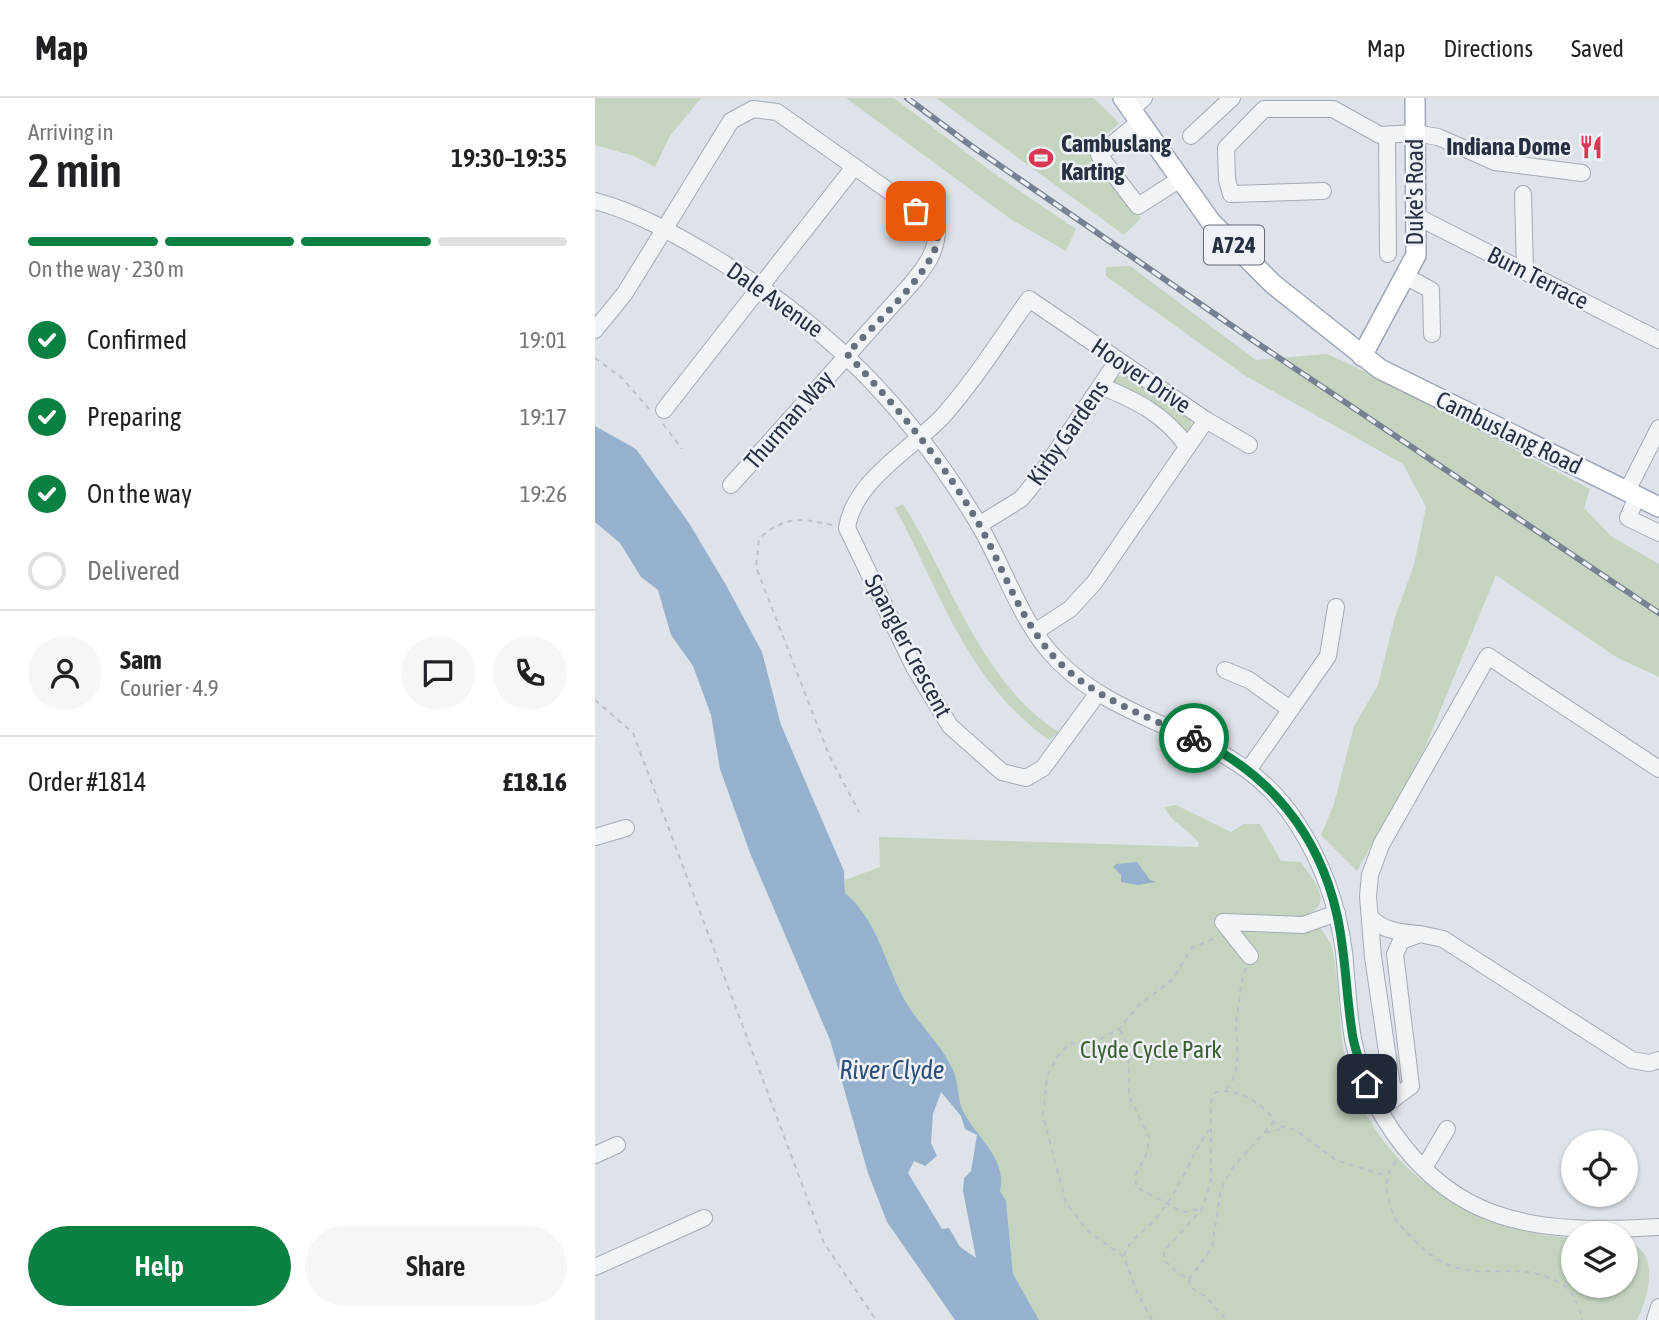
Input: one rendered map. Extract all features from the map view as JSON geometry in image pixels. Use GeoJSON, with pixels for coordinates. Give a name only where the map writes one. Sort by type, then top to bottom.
{"type":"FeatureCollection","features":[{"type":"Feature","properties":{"kind":"main road","name":"Duke's Road"},"geometry":{"type":"LineString","coordinates":[[1362,356],[1416,255],[1415,98]]}},
{"type":"Feature","properties":{"kind":"main road","name":"A724"},"geometry":{"type":"LineString","coordinates":[[1130,106],[1211,222],[1273,284],[1362,356]]}},
{"type":"Feature","properties":{"kind":"main road","name":"Cambuslang Road"},"geometry":{"type":"LineString","coordinates":[[1362,356],[1380,369],[1659,507]]}},
{"type":"Feature","properties":{"kind":"street"},"geometry":{"type":"LineString","coordinates":[[1191,136],[1232,98]]}},
{"type":"Feature","properties":{"kind":"street"},"geometry":{"type":"LineString","coordinates":[[1323,191],[1231,194],[1227,180],[1226,148],[1269,104],[1333,109],[1380,135],[1415,133],[1447,141],[1495,162],[1582,173]]}},
{"type":"Feature","properties":{"kind":"street"},"geometry":{"type":"LineString","coordinates":[[1130,106],[1099,155],[1138,206],[1179,179]]}},
{"type":"Feature","properties":{"kind":"street"},"geometry":{"type":"LineString","coordinates":[[595,330],[625,293],[731,121],[753,109],[777,112],[854,167],[664,411]]}},
{"type":"Feature","properties":{"kind":"street"},"geometry":{"type":"LineString","coordinates":[[1387,135],[1388,254]]}},
{"type":"Feature","properties":{"kind":"street","name":"Thurman Way"},"geometry":{"type":"LineString","coordinates":[[731,485],[912,283],[927,265],[937,243],[937,225],[854,167]]}},
{"type":"Feature","properties":{"kind":"street"},"geometry":{"type":"LineString","coordinates":[[1523,194],[1525,271]]}},
{"type":"Feature","properties":{"kind":"street","name":"Dale Avenue"},"geometry":{"type":"LineString","coordinates":[[595,201],[664,228],[762,286],[847,354],[921,436],[979,525],[1035,632],[1056,659],[1098,694],[1221,751],[1269,786],[1298,824],[1324,874],[1337,913],[1353,1040],[1367,1084],[1379,1110],[1405,1149],[1424,1168],[1475,1204],[1525,1222],[1578,1228],[1659,1227]]}},
{"type":"Feature","properties":{"kind":"street","name":"Burn Terrace"},"geometry":{"type":"LineString","coordinates":[[1416,216],[1659,340]]}},
{"type":"Feature","properties":{"kind":"street"},"geometry":{"type":"LineString","coordinates":[[1405,276],[1431,290],[1432,334]]}},
{"type":"Feature","properties":{"kind":"street","name":"Hoover Drive"},"geometry":{"type":"LineString","coordinates":[[921,436],[969,384],[1029,299],[1206,420],[1094,583],[1070,609],[1035,632]]}},
{"type":"Feature","properties":{"kind":"street","name":"Kirby Gardens"},"geometry":{"type":"LineString","coordinates":[[979,525],[1021,499],[1118,360]]}},
{"type":"Feature","properties":{"kind":"street"},"geometry":{"type":"LineString","coordinates":[[1101,386],[1154,411],[1173,426],[1187,446]]}},
{"type":"Feature","properties":{"kind":"street"},"geometry":{"type":"LineString","coordinates":[[1206,420],[1249,445]]}},
{"type":"Feature","properties":{"kind":"street"},"geometry":{"type":"LineString","coordinates":[[1658,432],[1632,494],[1628,518],[1659,533]]}},
{"type":"Feature","properties":{"kind":"street"},"geometry":{"type":"LineString","coordinates":[[847,528],[856,499],[921,436]]}},
{"type":"Feature","properties":{"kind":"street","name":"Spangler Crescent"},"geometry":{"type":"LineString","coordinates":[[847,528],[925,688],[950,726],[1002,772],[1026,778],[1043,768],[1098,694]]}},
{"type":"Feature","properties":{"kind":"street"},"geometry":{"type":"LineString","coordinates":[[1249,769],[1328,656],[1336,607]]}},
{"type":"Feature","properties":{"kind":"street"},"geometry":{"type":"LineString","coordinates":[[1394,1099],[1370,917],[1370,875],[1381,845],[1488,656],[1659,769]]}},
{"type":"Feature","properties":{"kind":"street"},"geometry":{"type":"LineString","coordinates":[[1224,670],[1249,680],[1290,709]]}},
{"type":"Feature","properties":{"kind":"street"},"geometry":{"type":"LineString","coordinates":[[595,837],[626,828]]}},
{"type":"Feature","properties":{"kind":"street"},"geometry":{"type":"LineString","coordinates":[[1250,956],[1223,922],[1303,925],[1337,913]]}},
{"type":"Feature","properties":{"kind":"street"},"geometry":{"type":"LineString","coordinates":[[1370,917],[1378,925],[1392,931],[1443,939],[1632,1060],[1649,1063],[1659,1060]]}},
{"type":"Feature","properties":{"kind":"street"},"geometry":{"type":"LineString","coordinates":[[1379,1110],[1411,1086],[1395,954],[1401,941],[1420,934]]}},
{"type":"Feature","properties":{"kind":"street"},"geometry":{"type":"LineString","coordinates":[[1424,1168],[1447,1129]]}},
{"type":"Feature","properties":{"kind":"street"},"geometry":{"type":"LineString","coordinates":[[595,1155],[617,1145]]}},
{"type":"Feature","properties":{"kind":"street"},"geometry":{"type":"LineString","coordinates":[[595,1267],[704,1218]]}},
{"type":"Feature","properties":{"kind":"street"},"geometry":{"type":"LineString","coordinates":[[1655,1320],[1659,1307]]}},
{"type":"Feature","properties":{"kind":"path"},"geometry":{"type":"LineString","coordinates":[[595,358],[622,378],[683,449]]}},
{"type":"Feature","properties":{"kind":"path"},"geometry":{"type":"LineString","coordinates":[[847,528],[795,518],[783,521],[759,539],[755,553],[756,567],[817,725],[859,812]]}},
{"type":"Feature","properties":{"kind":"path"},"geometry":{"type":"LineString","coordinates":[[595,700],[633,733],[824,1243],[876,1320]]}},
{"type":"Feature","properties":{"kind":"path"},"geometry":{"type":"LineString","coordinates":[[1152,1320],[1137,1293],[1124,1257],[1089,1231],[1066,1203],[1043,1116],[1047,1077],[1056,1058],[1069,1044],[1097,1041],[1119,1029],[1138,1006],[1173,979],[1192,948],[1231,932]]}},
{"type":"Feature","properties":{"kind":"path"},"geometry":{"type":"LineString","coordinates":[[1189,1279],[1178,1273],[1164,1259],[1164,1251],[1202,1209],[1211,1181],[1211,1102],[1216,1092],[1225,1090],[1232,1083],[1239,1055],[1237,1017],[1242,1000],[1239,986],[1250,956]]}},
{"type":"Feature","properties":{"kind":"path"},"geometry":{"type":"LineString","coordinates":[[1119,1029],[1129,1048],[1129,1097],[1149,1137],[1147,1153],[1135,1176],[1136,1186],[1183,1212],[1202,1209]]}},
{"type":"Feature","properties":{"kind":"path"},"geometry":{"type":"LineString","coordinates":[[1225,1090],[1265,1107],[1276,1125],[1295,1130],[1336,1160],[1388,1176]]}},
{"type":"Feature","properties":{"kind":"path"},"geometry":{"type":"LineString","coordinates":[[1226,1320],[1206,1297],[1190,1287],[1189,1279],[1212,1248],[1221,1188],[1234,1166],[1265,1133],[1273,1119]]}},
{"type":"Feature","properties":{"kind":"path"},"geometry":{"type":"LineString","coordinates":[[1124,1257],[1128,1245],[1168,1205],[1189,1160],[1210,1128]]}},
{"type":"Feature","properties":{"kind":"path"},"geometry":{"type":"LineString","coordinates":[[1265,1133],[1285,1128]]}},
{"type":"Feature","properties":{"kind":"path"},"geometry":{"type":"LineString","coordinates":[[1405,1149],[1388,1176],[1385,1193],[1394,1217],[1432,1257],[1469,1272],[1548,1278],[1571,1292],[1582,1320]]}},
{"type":"Feature","properties":{"kind":"green space"},"geometry":{"type":"Polygon","coordinates":[[[595,98],[701,98],[670,136],[655,167],[634,156],[595,145],[595,98]]]}},
{"type":"Feature","properties":{"kind":"green space"},"geometry":{"type":"Polygon","coordinates":[[[846,98],[894,98],[992,172],[1076,229],[1066,251],[1012,220],[846,98]]]}},
{"type":"Feature","properties":{"kind":"green space","name":"Cambuslang Karting"},"geometry":{"type":"Polygon","coordinates":[[[936,98],[1094,98],[1119,123],[1089,150],[1141,218],[1124,235],[936,98]]]}},
{"type":"Feature","properties":{"kind":"green space"},"geometry":{"type":"Polygon","coordinates":[[[1130,266],[1256,360],[1327,354],[1379,378],[1590,489],[1584,508],[1611,536],[1659,564],[1659,677],[1616,657],[1496,575],[1423,752],[1357,871],[1321,835],[1334,804],[1354,726],[1378,685],[1395,617],[1414,565],[1426,507],[1403,464],[1244,375],[1106,276],[1106,267],[1130,266]]]}},
{"type":"Feature","properties":{"kind":"green space"},"geometry":{"type":"Polygon","coordinates":[[[1130,375],[1191,416],[1192,431],[1188,437],[1111,384],[1115,377],[1130,375]]]}},
{"type":"Feature","properties":{"kind":"green space"},"geometry":{"type":"Polygon","coordinates":[[[903,504],[988,659],[1032,712],[1059,732],[1049,740],[1021,717],[976,664],[958,634],[895,508],[903,504]]]}},
{"type":"Feature","properties":{"kind":"green space","name":"Clyde Cycle Park"},"geometry":{"type":"Polygon","coordinates":[[[1176,805],[1231,832],[1244,824],[1260,824],[1281,861],[1301,862],[1315,882],[1320,902],[1310,913],[1332,948],[1348,1070],[1362,1106],[1381,1138],[1405,1166],[1466,1209],[1500,1223],[1561,1236],[1561,1298],[1638,1298],[1638,1247],[1648,1262],[1649,1273],[1646,1297],[1637,1320],[1039,1320],[1013,1274],[1006,1201],[1000,1191],[1001,1179],[995,1158],[963,1111],[955,1075],[948,1061],[907,1004],[866,918],[845,894],[845,880],[880,867],[879,837],[1198,847],[1199,843],[1164,807],[1176,805]]]}},
{"type":"Feature","properties":{"kind":"water","name":"River Clyde"},"geometry":{"type":"Polygon","coordinates":[[[595,426],[636,449],[689,523],[762,652],[781,725],[844,871],[845,893],[857,905],[874,931],[907,1004],[948,1061],[955,1075],[963,1111],[995,1158],[1001,1179],[1000,1191],[1006,1201],[1013,1274],[1039,1320],[955,1320],[887,1222],[868,1173],[830,1040],[750,853],[720,769],[711,715],[693,666],[671,635],[658,590],[641,577],[620,543],[595,522],[595,426]],[[941,1092],[933,1114],[931,1143],[937,1156],[925,1166],[914,1161],[908,1173],[942,1229],[949,1228],[960,1247],[976,1258],[963,1191],[964,1178],[971,1171],[977,1135],[965,1129],[961,1116],[941,1092]]]}},
{"type":"Feature","properties":{"kind":"water"},"geometry":{"type":"Polygon","coordinates":[[[1137,862],[1150,880],[1156,882],[1138,885],[1121,882],[1121,875],[1113,867],[1116,864],[1137,862]]]}},
{"type":"Feature","properties":{"kind":"railway"},"geometry":{"type":"LineString","coordinates":[[907,98],[970,145],[1254,341],[1659,613]]}},
{"type":"Feature","properties":{"kind":"way so far"},"geometry":{"type":"LineString","coordinates":[[916,211],[937,225],[937,243],[927,265],[847,354],[921,436],[979,525],[1035,632],[1056,659],[1098,694],[1194,738]]}},
{"type":"Feature","properties":{"kind":"place","name":"Indiana Dome"},"geometry":{"type":"Point","coordinates":[1591,147]}},
{"type":"Feature","properties":{"kind":"place","name":"Cambuslang Karting"},"geometry":{"type":"Point","coordinates":[1041,158]}},
{"type":"Feature","properties":{"kind":"route"},"geometry":{"type":"LineString","coordinates":[[1194,738],[1240,762],[1269,786],[1298,824],[1324,874],[1337,913],[1353,1040],[1367,1084]]}}]}
